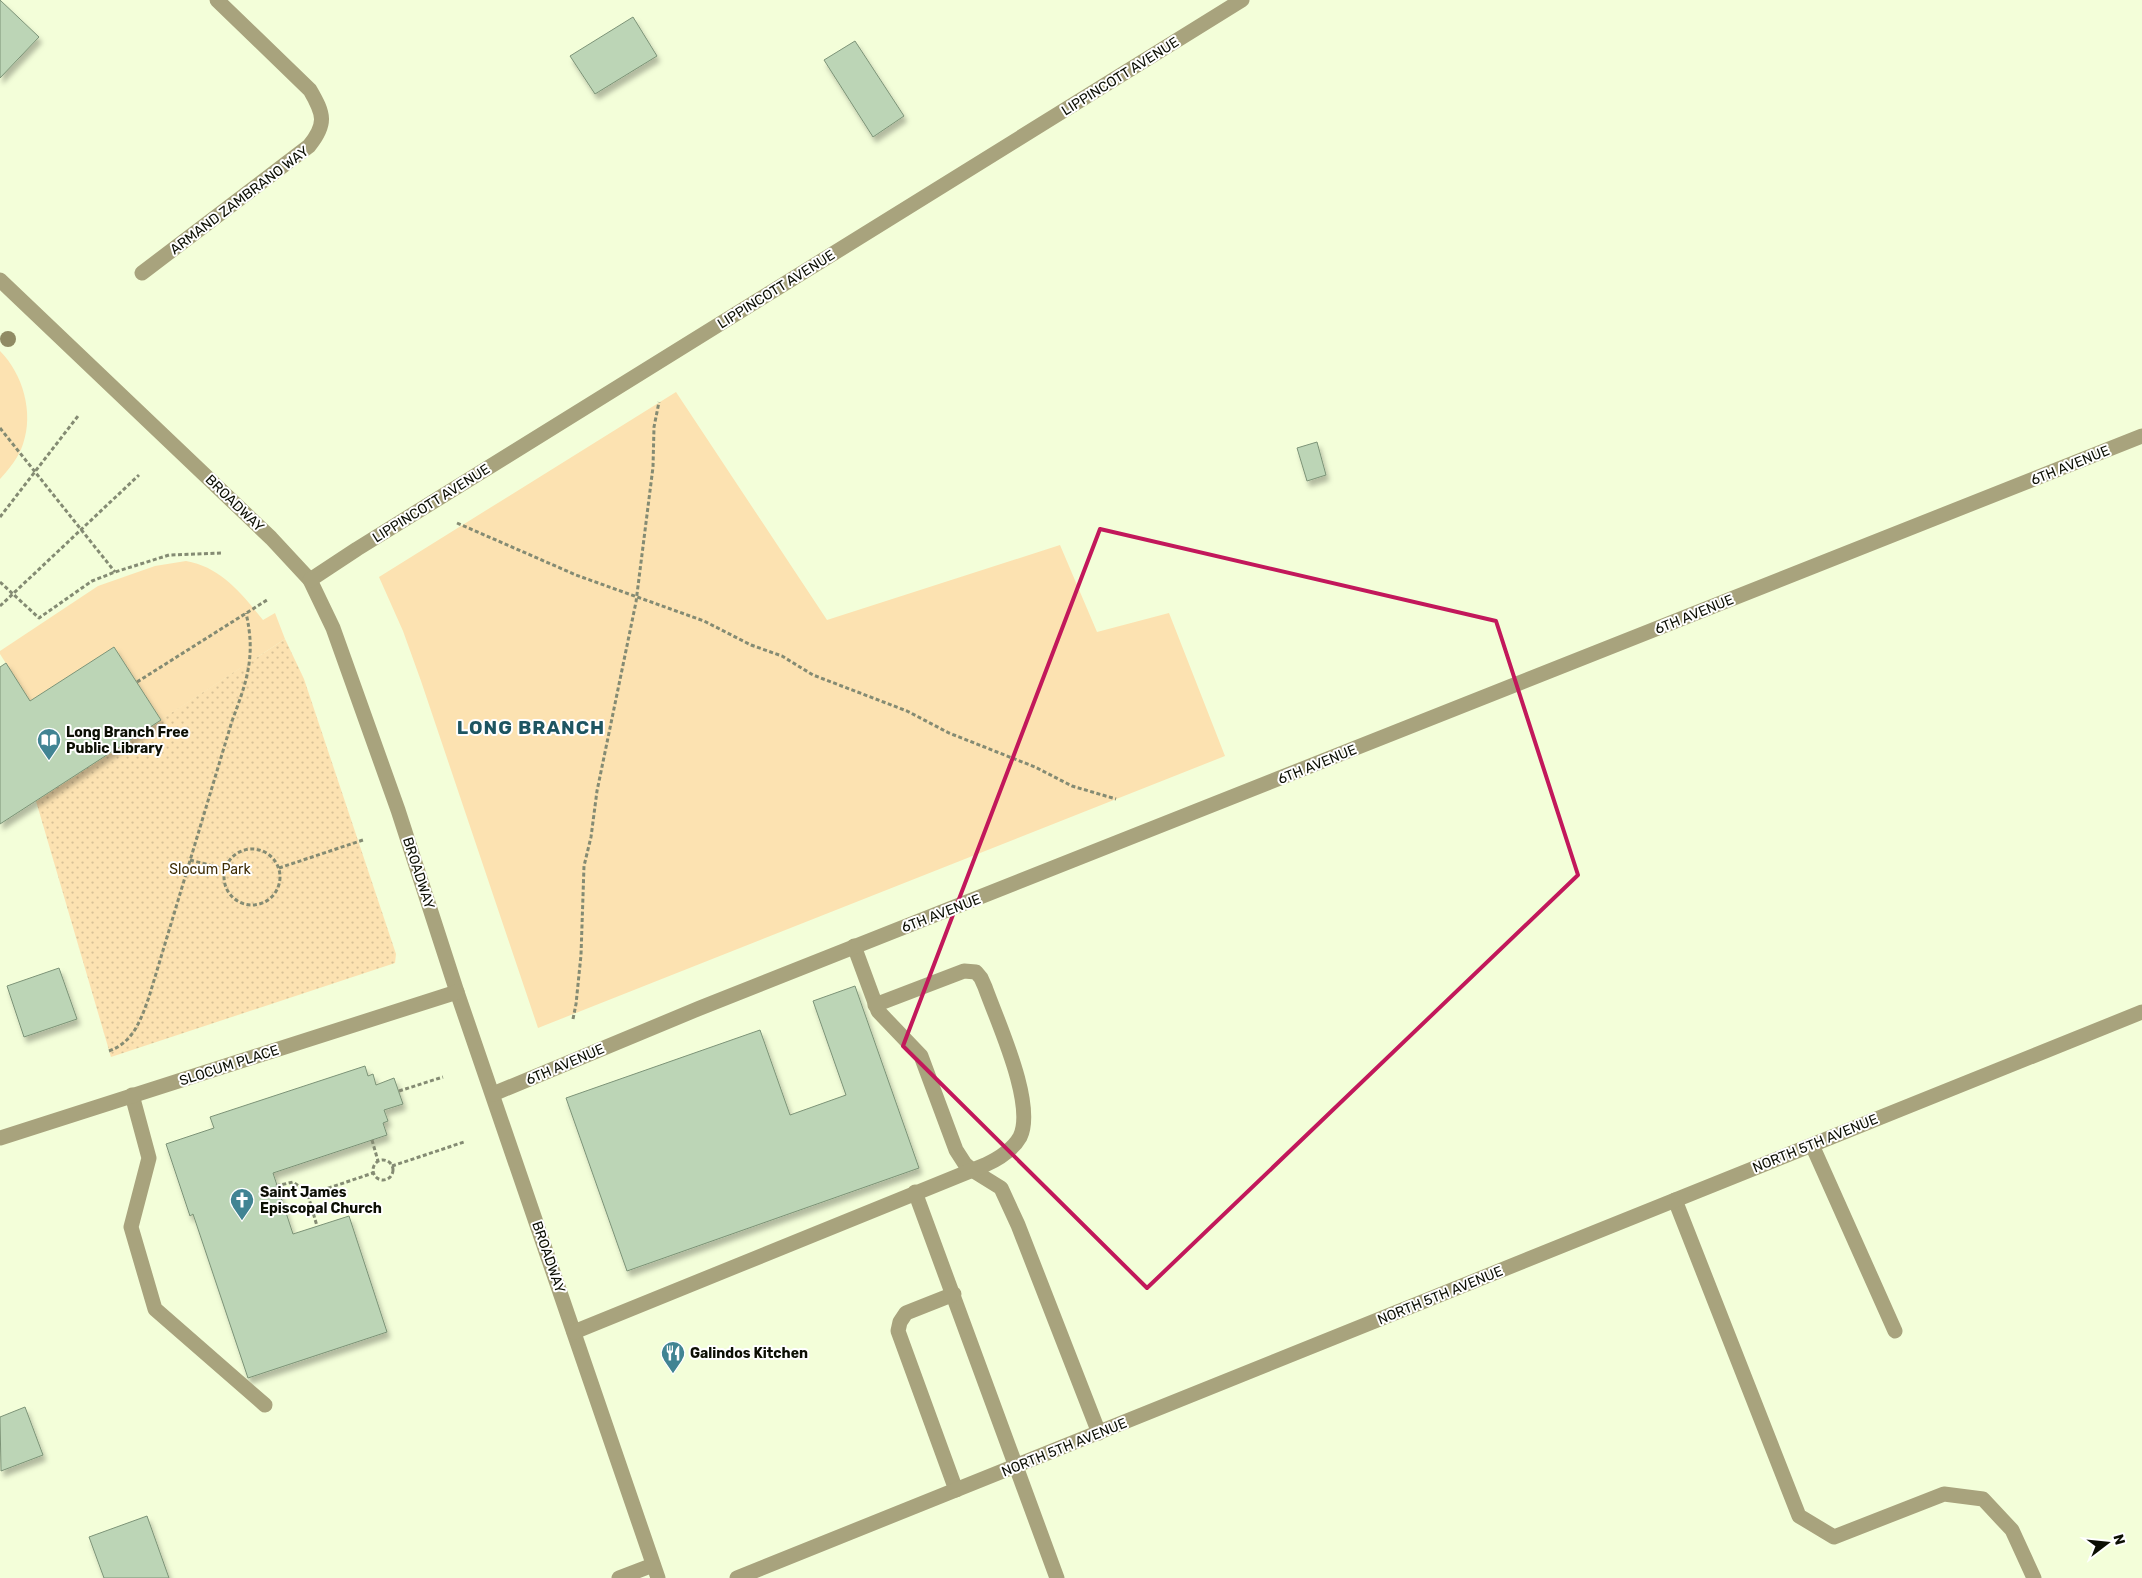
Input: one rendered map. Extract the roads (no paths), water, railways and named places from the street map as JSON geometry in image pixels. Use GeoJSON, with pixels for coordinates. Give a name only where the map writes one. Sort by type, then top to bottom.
{"type":"FeatureCollection","features":[{"type":"Feature","properties":{"kind":"street","name":"ARMAND ZAMBRANO WAY"},"geometry":{"type":"LineString","coordinates":[[142,273],[309,146],[320,134],[322,119],[317,102],[310,90],[217,0]]}},
{"type":"Feature","properties":{"kind":"street","name":"LIPPINCOTT AVENUE"},"geometry":{"type":"LineString","coordinates":[[310,580],[374,538],[1242,0]]}},
{"type":"Feature","properties":{"kind":"street","name":"BROADWAY"},"geometry":{"type":"LineString","coordinates":[[0,280],[271,538],[310,580],[334,628],[398,810],[457,992],[494,1094],[656,1572]]}},
{"type":"Feature","properties":{"kind":"street","name":"6TH AVENUE"},"geometry":{"type":"LineString","coordinates":[[494,1094],[854,946],[956,908],[2142,436]]}},
{"type":"Feature","properties":{"kind":"street"},"geometry":{"type":"LineString","coordinates":[[854,946],[875,1005],[884,1020],[921,1056],[952,1142],[960,1156],[972,1170],[997,1184],[1003,1192],[1022,1234],[1100,1432]]}},
{"type":"Feature","properties":{"kind":"street"},"geometry":{"type":"LineString","coordinates":[[574,1332],[999,1159],[1010,1149],[1020,1137],[1024,1122],[1024,1105],[1021,1090],[982,978],[976,972],[964,971],[875,1005]]}},
{"type":"Feature","properties":{"kind":"street","name":"SLOCUM PLACE"},"geometry":{"type":"LineString","coordinates":[[0,1138],[457,992]]}},
{"type":"Feature","properties":{"kind":"street","name":"NORTH 5TH AVENUE"},"geometry":{"type":"LineString","coordinates":[[737,1578],[2142,1012]]}},
{"type":"Feature","properties":{"kind":"street"},"geometry":{"type":"LineString","coordinates":[[132,1095],[149,1158],[131,1227],[155,1309],[265,1404]]}},
{"type":"Feature","properties":{"kind":"street"},"geometry":{"type":"LineString","coordinates":[[1812,1145],[1895,1331]]}},
{"type":"Feature","properties":{"kind":"street"},"geometry":{"type":"LineString","coordinates":[[915,1192],[1057,1578]]}},
{"type":"Feature","properties":{"kind":"street"},"geometry":{"type":"LineString","coordinates":[[1675,1200],[1800,1516],[1834,1537],[1944,1494],[1983,1499],[2012,1530],[2034,1578]]}},
{"type":"Feature","properties":{"kind":"street"},"geometry":{"type":"LineString","coordinates":[[954,1294],[906,1313],[900,1322],[898,1331],[956,1490]]}},
{"type":"Feature","properties":{"kind":"street"},"geometry":{"type":"LineString","coordinates":[[619,1578],[656,1572]]}},
{"type":"Feature","properties":{"kind":"place","name":"Long Branch Free Public Library"},"geometry":{"type":"Point","coordinates":[49,761]}},
{"type":"Feature","properties":{"kind":"place","name":"Saint James Episcopal Church"},"geometry":{"type":"Point","coordinates":[242,1221]}},
{"type":"Feature","properties":{"kind":"place","name":"Galindos Kitchen"},"geometry":{"type":"Point","coordinates":[673,1374]}},
{"type":"Feature","properties":{"kind":"district","name":"LONG BRANCH"},"geometry":{"type":"Point","coordinates":[531,727]}},
{"type":"Feature","properties":{"kind":"park label","name":"Slocum Park"},"geometry":{"type":"Point","coordinates":[210,869]}}]}
